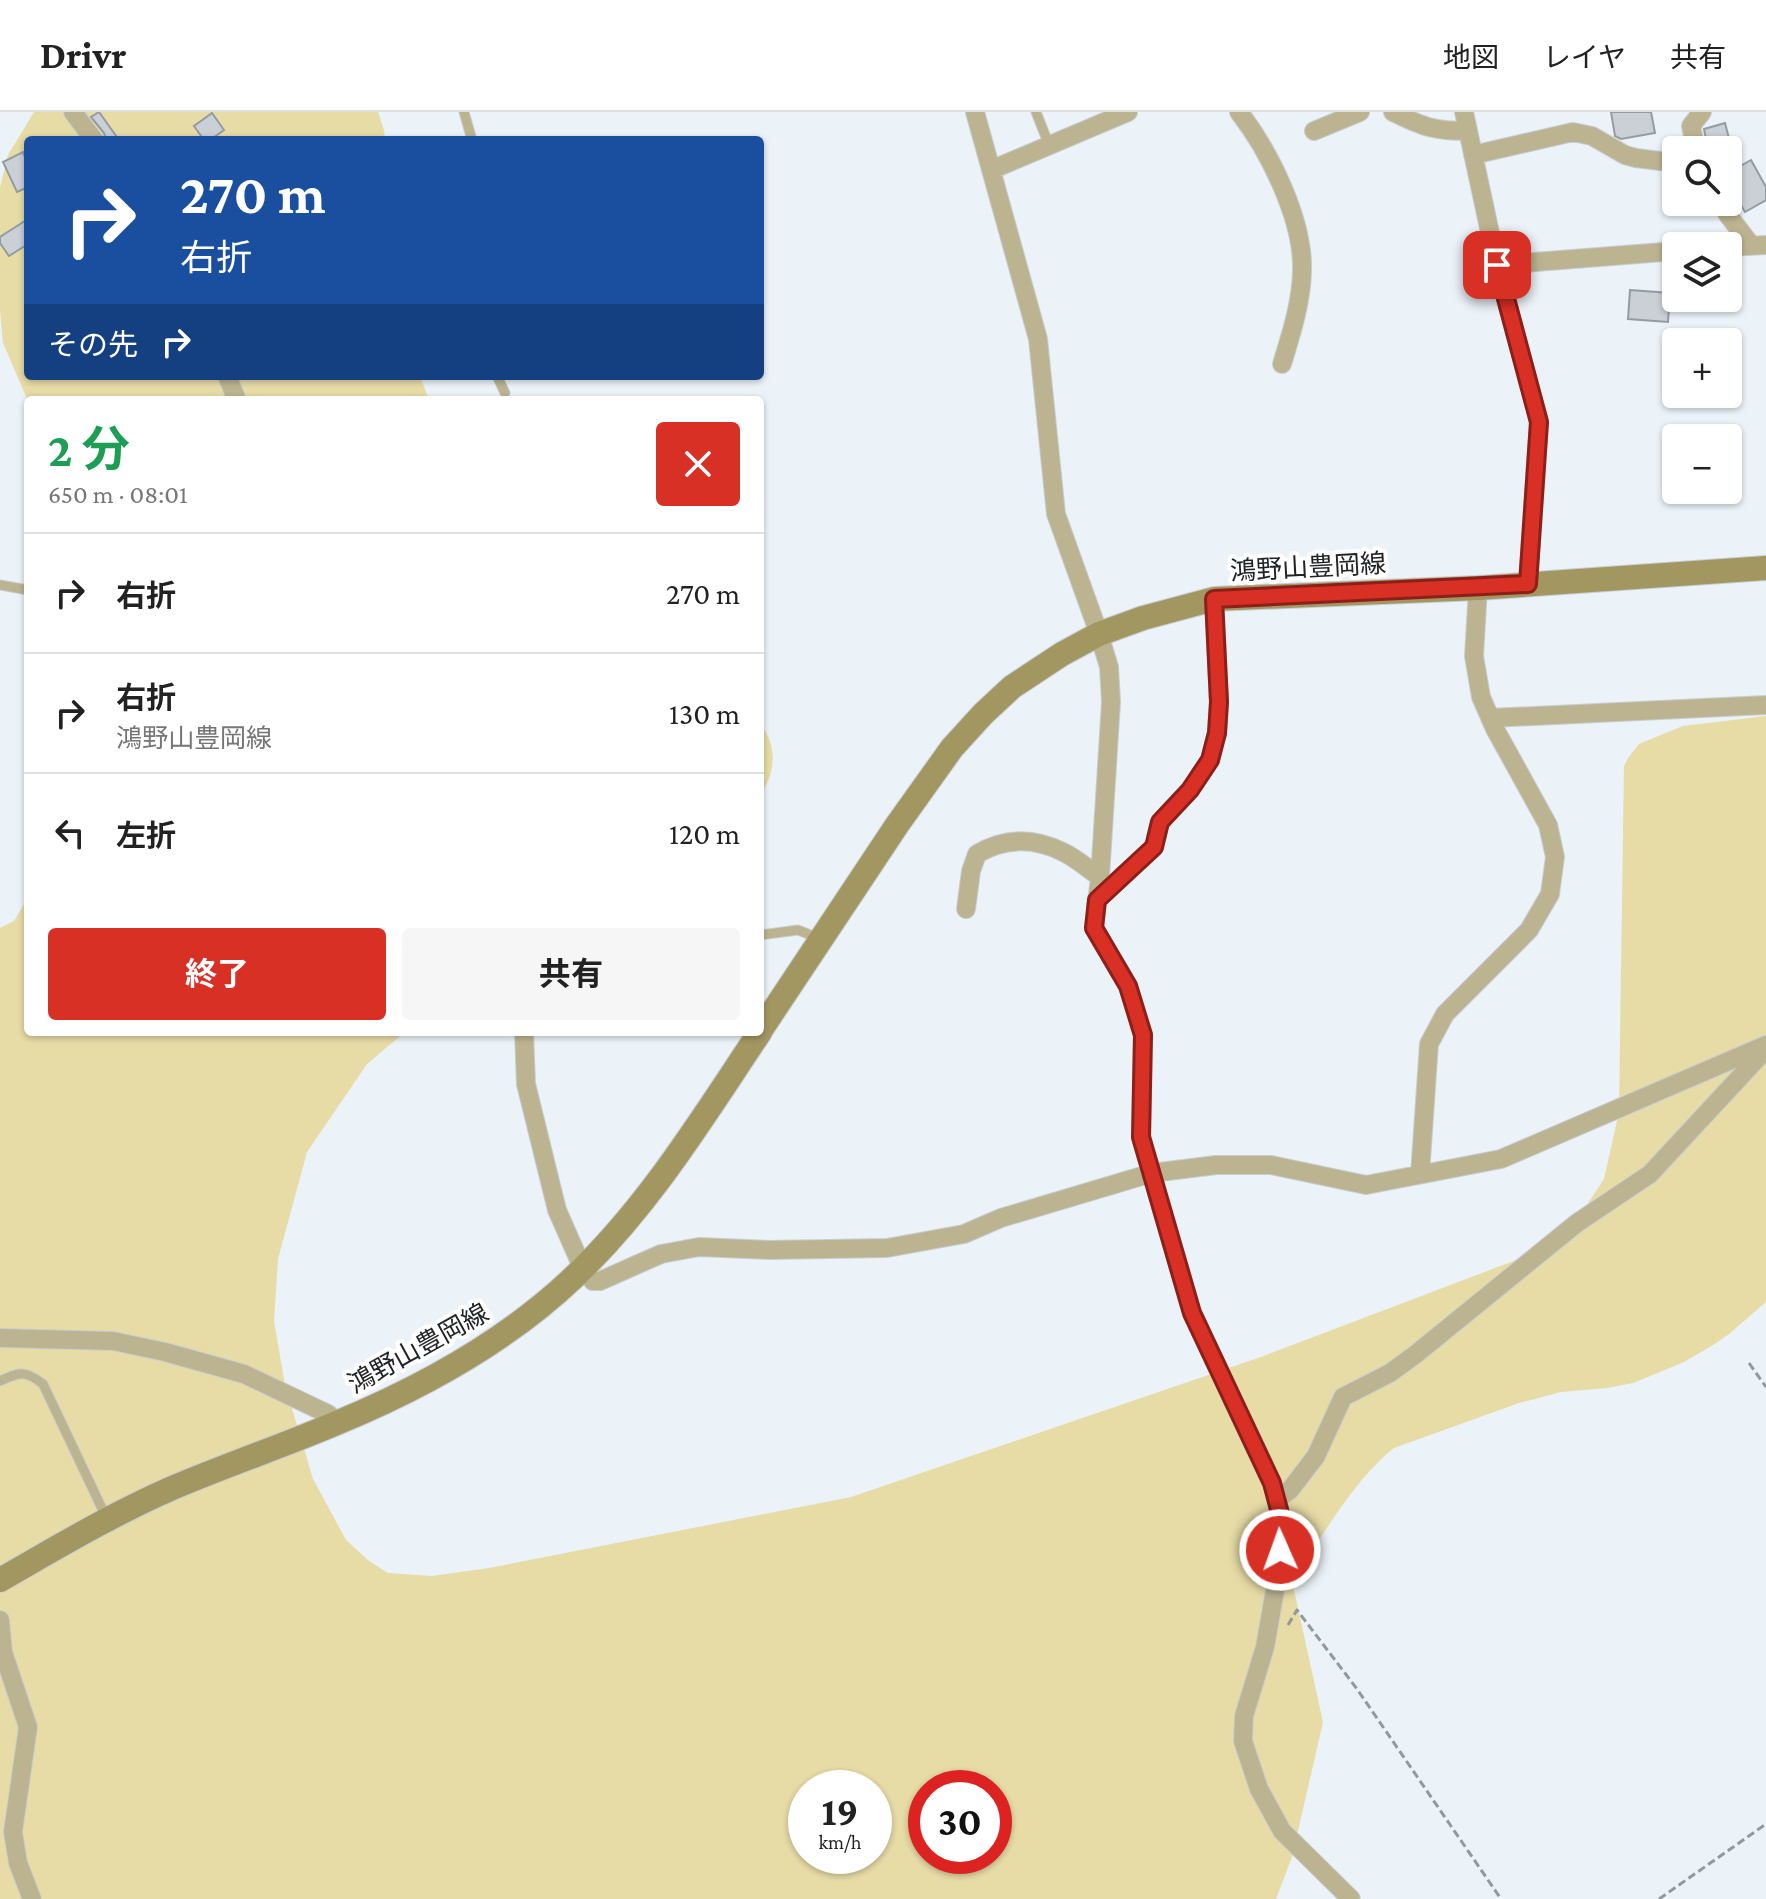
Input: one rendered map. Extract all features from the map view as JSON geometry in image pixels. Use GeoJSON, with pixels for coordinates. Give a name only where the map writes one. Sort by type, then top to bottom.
{"type":"FeatureCollection","features":[{"type":"Feature","properties":{"kind":"main road","name":"鴻野山豊岡線"},"geometry":{"type":"LineString","coordinates":[[764,1026],[915,799],[964,734],[1012,687],[1099,634],[1143,618],[1214,599],[1478,588],[1766,568]]}},
{"type":"Feature","properties":{"kind":"main road","name":"鴻野山豊岡線"},"geometry":{"type":"LineString","coordinates":[[0,1580],[107,1519],[170,1489],[338,1423],[407,1391],[517,1324],[583,1269],[636,1211],[687,1142],[757,1036]]}},
{"type":"Feature","properties":{"kind":"street"},"geometry":{"type":"LineString","coordinates":[[73,112],[91,136]]}},
{"type":"Feature","properties":{"kind":"street"},"geometry":{"type":"LineString","coordinates":[[975,112],[1038,339],[1056,514],[1109,667],[1111,702],[1094,928],[1128,986],[1143,1035],[1141,1137],[1192,1313],[1251,1434],[1277,1499],[1282,1532],[1277,1579],[1265,1647],[1244,1716],[1243,1741],[1259,1789],[1282,1831],[1351,1899]]}},
{"type":"Feature","properties":{"kind":"street"},"geometry":{"type":"LineString","coordinates":[[991,170],[1128,112]]}},
{"type":"Feature","properties":{"kind":"street"},"geometry":{"type":"LineString","coordinates":[[1239,112],[1277,176],[1292,209],[1299,238],[1302,271],[1297,312],[1282,364]]}},
{"type":"Feature","properties":{"kind":"street"},"geometry":{"type":"LineString","coordinates":[[1314,131],[1360,112]]}},
{"type":"Feature","properties":{"kind":"street"},"geometry":{"type":"LineString","coordinates":[[1393,112],[1415,124],[1441,131],[1468,131]]}},
{"type":"Feature","properties":{"kind":"street"},"geometry":{"type":"LineString","coordinates":[[1464,112],[1497,265],[1539,422],[1528,584]]}},
{"type":"Feature","properties":{"kind":"street"},"geometry":{"type":"LineString","coordinates":[[1693,136],[1691,126],[1702,112]]}},
{"type":"Feature","properties":{"kind":"street"},"geometry":{"type":"LineString","coordinates":[[1473,155],[1573,132],[1592,136],[1625,155],[1662,161]]}},
{"type":"Feature","properties":{"kind":"street"},"geometry":{"type":"LineString","coordinates":[[1729,216],[1761,245]]}},
{"type":"Feature","properties":{"kind":"street"},"geometry":{"type":"LineString","coordinates":[[1497,265],[1662,252]]}},
{"type":"Feature","properties":{"kind":"street"},"geometry":{"type":"LineString","coordinates":[[1420,1174],[1429,1044],[1445,1014],[1529,930],[1550,894],[1555,857],[1548,825],[1481,697],[1474,656],[1478,588]]}},
{"type":"Feature","properties":{"kind":"street"},"geometry":{"type":"LineString","coordinates":[[1097,900],[1154,847],[1160,822],[1190,790],[1210,760],[1217,733],[1219,702],[1214,599]]}},
{"type":"Feature","properties":{"kind":"street"},"geometry":{"type":"LineString","coordinates":[[1490,718],[1766,705]]}},
{"type":"Feature","properties":{"kind":"street"},"geometry":{"type":"LineString","coordinates":[[966,909],[971,871],[977,854],[992,845],[1011,840],[1062,851],[1100,877]]}},
{"type":"Feature","properties":{"kind":"street"},"geometry":{"type":"LineString","coordinates":[[524,1036],[526,1084],[557,1210],[583,1269],[593,1281],[600,1281],[661,1254],[699,1247],[770,1250],[887,1248],[964,1234],[1001,1218],[1152,1173],[1216,1165],[1271,1165],[1366,1185],[1501,1159],[1766,1047]]}},
{"type":"Feature","properties":{"kind":"street"},"geometry":{"type":"LineString","coordinates":[[1277,1499],[1290,1490],[1316,1456],[1343,1397],[1399,1367],[1577,1223],[1650,1174],[1766,1047]]}},
{"type":"Feature","properties":{"kind":"street"},"geometry":{"type":"LineString","coordinates":[[0,1338],[113,1341],[165,1352],[244,1374],[328,1414],[338,1423]]}},
{"type":"Feature","properties":{"kind":"street"},"geometry":{"type":"LineString","coordinates":[[0,1620],[3,1652],[28,1727],[13,1832],[18,1863],[32,1899]]}},
{"type":"Feature","properties":{"kind":"lane"},"geometry":{"type":"LineString","coordinates":[[464,112],[471,136]]}},
{"type":"Feature","properties":{"kind":"lane"},"geometry":{"type":"LineString","coordinates":[[1036,112],[1049,145]]}},
{"type":"Feature","properties":{"kind":"lane"},"geometry":{"type":"LineString","coordinates":[[499,380],[505,393]]}},
{"type":"Feature","properties":{"kind":"lane"},"geometry":{"type":"LineString","coordinates":[[0,585],[24,589]]}},
{"type":"Feature","properties":{"kind":"lane"},"geometry":{"type":"LineString","coordinates":[[764,934],[798,930],[822,939]]}},
{"type":"Feature","properties":{"kind":"lane"},"geometry":{"type":"LineString","coordinates":[[0,1381],[18,1373],[30,1374],[43,1384],[107,1519]]}},
{"type":"Feature","properties":{"kind":"path"},"geometry":{"type":"LineString","coordinates":[[1749,1363],[1766,1387]]}},
{"type":"Feature","properties":{"kind":"path"},"geometry":{"type":"LineString","coordinates":[[1265,1647],[1276,1645],[1297,1610],[1357,1689],[1501,1899]]}},
{"type":"Feature","properties":{"kind":"path"},"geometry":{"type":"LineString","coordinates":[[1659,1899],[1766,1824]]}},
{"type":"Feature","properties":{"kind":"shaded area"},"geometry":{"type":"Polygon","coordinates":[[[34,112],[378,112],[385,136],[24,136],[24,380],[422,380],[428,396],[26,396],[3,343],[0,310],[0,188],[8,155],[34,112]]]}},
{"type":"Feature","properties":{"kind":"shaded area"},"geometry":{"type":"Polygon","coordinates":[[[1766,716],[1766,1302],[1729,1334],[1684,1362],[1633,1383],[1561,1392],[1519,1403],[1394,1448],[1366,1476],[1339,1510],[1292,1581],[1323,1722],[1292,1857],[1276,1899],[0,1899],[0,928],[14,921],[24,905],[24,1036],[400,1036],[367,1064],[307,1152],[278,1259],[274,1321],[285,1385],[313,1479],[346,1540],[388,1573],[432,1576],[489,1568],[851,1497],[1258,1358],[1540,1251],[1584,1209],[1604,1179],[1619,1112],[1624,766],[1639,744],[1683,726],[1766,716]]]}},
{"type":"Feature","properties":{"kind":"shaded area"},"geometry":{"type":"Polygon","coordinates":[[[764,729],[770,741],[773,760],[765,787],[764,729]]]}},
{"type":"Feature","properties":{"kind":"building"},"geometry":{"type":"Polygon","coordinates":[[[99,112],[116,136],[105,136],[91,117],[99,112]]]}},
{"type":"Feature","properties":{"kind":"building"},"geometry":{"type":"Polygon","coordinates":[[[1611,112],[1651,112],[1655,133],[1621,139],[1615,136],[1611,112]]]}},
{"type":"Feature","properties":{"kind":"building"},"geometry":{"type":"Polygon","coordinates":[[[212,113],[224,130],[216,136],[201,136],[194,126],[212,113]]]}},
{"type":"Feature","properties":{"kind":"building"},"geometry":{"type":"Polygon","coordinates":[[[1725,123],[1728,136],[1705,136],[1704,129],[1725,123]]]}},
{"type":"Feature","properties":{"kind":"building"},"geometry":{"type":"Polygon","coordinates":[[[23,152],[24,189],[17,192],[3,162],[23,152]]]}},
{"type":"Feature","properties":{"kind":"building"},"geometry":{"type":"Polygon","coordinates":[[[1751,160],[1766,187],[1766,200],[1745,212],[1742,207],[1742,165],[1751,160]]]}},
{"type":"Feature","properties":{"kind":"building"},"geometry":{"type":"Polygon","coordinates":[[[24,222],[24,247],[9,256],[0,243],[0,237],[24,222]]]}},
{"type":"Feature","properties":{"kind":"building"},"geometry":{"type":"Polygon","coordinates":[[[1630,290],[1662,292],[1662,312],[1669,312],[1668,322],[1628,319],[1630,290]]]}},
{"type":"Feature","properties":{"kind":"route"},"geometry":{"type":"LineString","coordinates":[[1280,1550],[1281,1517],[1272,1483],[1192,1313],[1141,1137],[1143,1035],[1128,986],[1094,928],[1097,900],[1154,847],[1160,822],[1190,790],[1210,760],[1217,733],[1219,702],[1214,599],[1528,584],[1539,422],[1497,265]]}}]}
